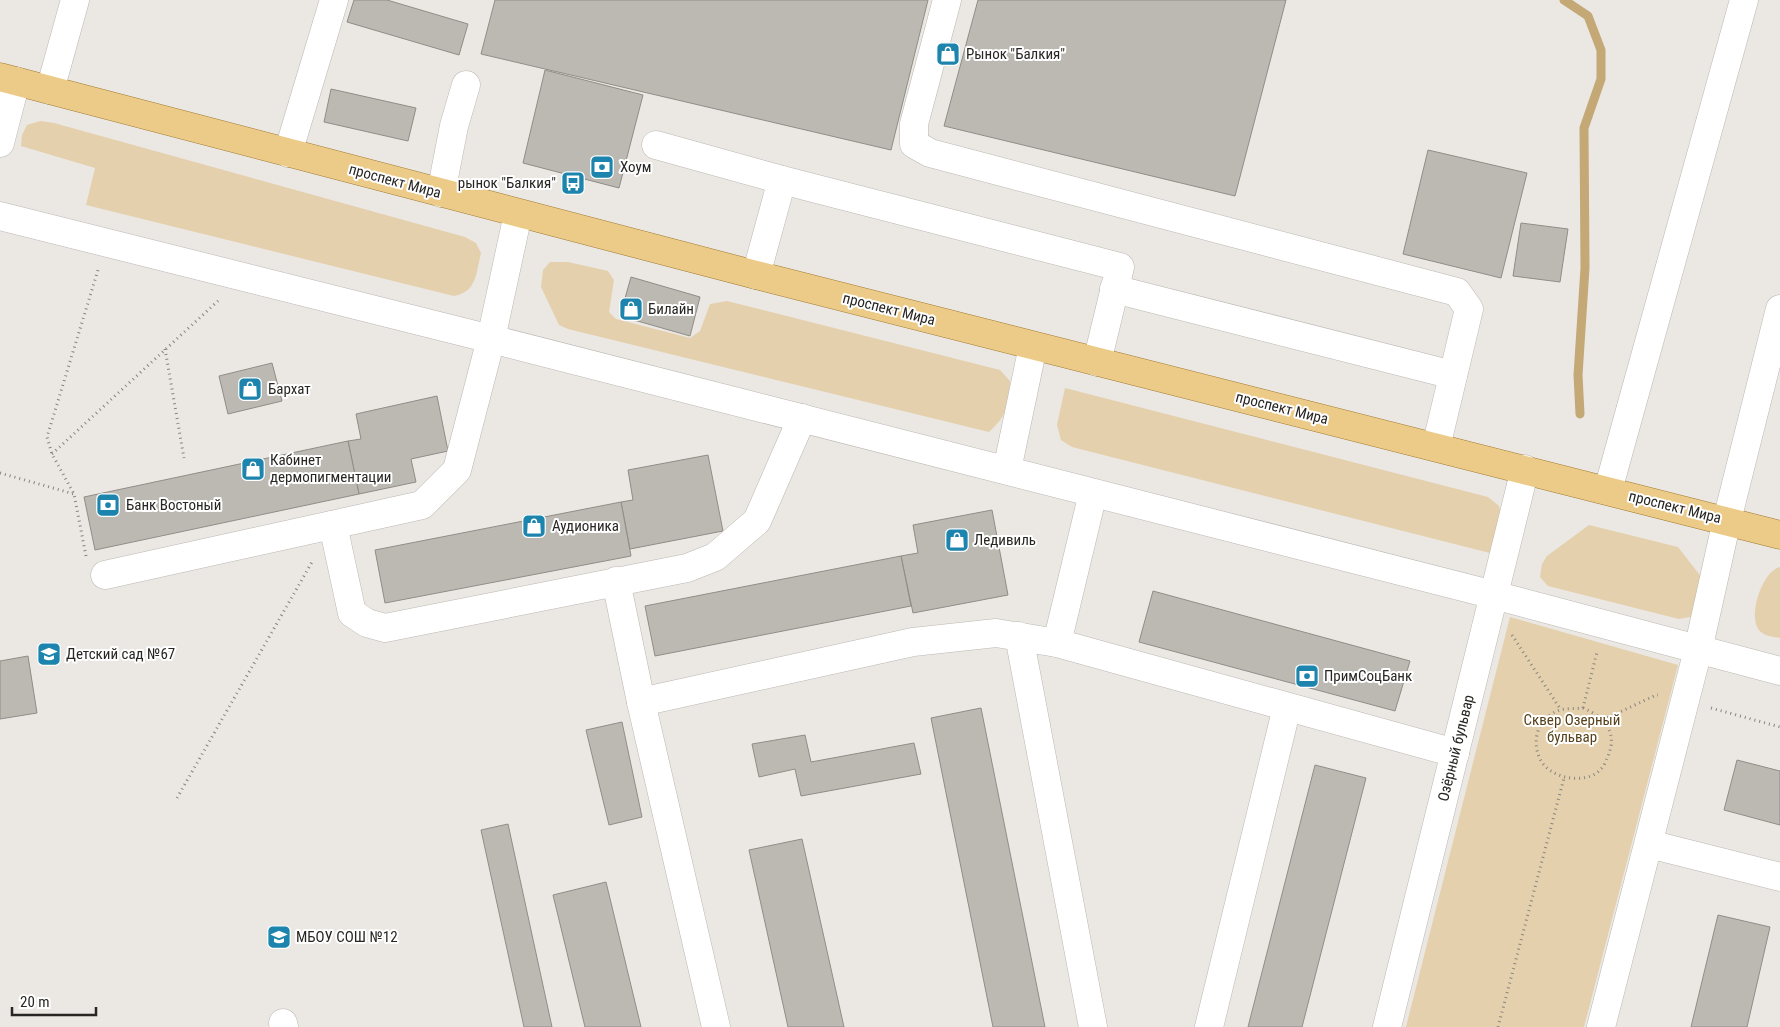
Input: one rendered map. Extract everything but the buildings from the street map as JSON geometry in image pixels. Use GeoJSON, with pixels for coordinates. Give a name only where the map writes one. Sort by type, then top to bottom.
{"type":"FeatureCollection","features":[{"type":"Feature","properties":{"kind":"main road","name":"проспект Мира"},"geometry":{"type":"LineString","coordinates":[[8,79],[518,214],[1780,534]]}},
{"type":"Feature","properties":{"kind":"street"},"geometry":{"type":"LineString","coordinates":[[50,90],[75,0]]}},
{"type":"Feature","properties":{"kind":"street"},"geometry":{"type":"LineString","coordinates":[[288,153],[334,0]]}},
{"type":"Feature","properties":{"kind":"street"},"geometry":{"type":"LineString","coordinates":[[946,0],[914,124],[914,144],[930,153],[1457,292],[1469,310],[1436,447]]}},
{"type":"Feature","properties":{"kind":"street"},"geometry":{"type":"LineString","coordinates":[[1608,490],[1744,0]]}},
{"type":"Feature","properties":{"kind":"street"},"geometry":{"type":"LineString","coordinates":[[0,144],[8,79]]}},
{"type":"Feature","properties":{"kind":"street"},"geometry":{"type":"LineString","coordinates":[[441,193],[454,126],[466,85]]}},
{"type":"Feature","properties":{"kind":"street"},"geometry":{"type":"LineString","coordinates":[[656,145],[782,180],[1120,267],[1097,362]]}},
{"type":"Feature","properties":{"kind":"street"},"geometry":{"type":"LineString","coordinates":[[756,275],[782,180]]}},
{"type":"Feature","properties":{"kind":"street"},"geometry":{"type":"LineString","coordinates":[[96,567],[333,525],[422,505],[457,470],[491,339],[518,214]]}},
{"type":"Feature","properties":{"kind":"street"},"geometry":{"type":"LineString","coordinates":[[0,216],[1006,470],[1494,595],[1780,671]]}},
{"type":"Feature","properties":{"kind":"street"},"geometry":{"type":"LineString","coordinates":[[1114,289],[1453,375]]}},
{"type":"Feature","properties":{"kind":"street"},"geometry":{"type":"LineString","coordinates":[[1601,1027],[1698,650],[1727,520],[1780,309]]}},
{"type":"Feature","properties":{"kind":"street"},"geometry":{"type":"LineString","coordinates":[[1006,470],[1033,346]]}},
{"type":"Feature","properties":{"kind":"street"},"geometry":{"type":"LineString","coordinates":[[333,525],[352,613],[367,623],[385,628],[687,568],[715,557],[757,520],[802,418]]}},
{"type":"Feature","properties":{"kind":"street","name":"Озёрный бульвар"},"geometry":{"type":"LineString","coordinates":[[1387,1027],[1525,469]]}},
{"type":"Feature","properties":{"kind":"street"},"geometry":{"type":"LineString","coordinates":[[1057,643],[1093,493]]}},
{"type":"Feature","properties":{"kind":"street"},"geometry":{"type":"LineString","coordinates":[[616,581],[641,702],[716,1027]]}},
{"type":"Feature","properties":{"kind":"street"},"geometry":{"type":"LineString","coordinates":[[641,702],[913,642],[996,633],[1057,643],[1455,753]]}},
{"type":"Feature","properties":{"kind":"street"},"geometry":{"type":"LineString","coordinates":[[1019,636],[1093,1027]]}},
{"type":"Feature","properties":{"kind":"street"},"geometry":{"type":"LineString","coordinates":[[1209,1027],[1287,707]]}},
{"type":"Feature","properties":{"kind":"street"},"geometry":{"type":"LineString","coordinates":[[1649,844],[1780,877]]}},
{"type":"Feature","properties":{"kind":"path"},"geometry":{"type":"LineString","coordinates":[[96,567],[74,494],[52,454],[47,437],[106,243]]}},
{"type":"Feature","properties":{"kind":"path"},"geometry":{"type":"LineString","coordinates":[[52,454],[243,277]]}},
{"type":"Feature","properties":{"kind":"path"},"geometry":{"type":"LineString","coordinates":[[166,349],[184,458]]}},
{"type":"Feature","properties":{"kind":"path"},"geometry":{"type":"LineString","coordinates":[[0,473],[74,494]]}},
{"type":"Feature","properties":{"kind":"path"},"geometry":{"type":"LineString","coordinates":[[177,798],[333,525]]}},
{"type":"Feature","properties":{"kind":"path"},"geometry":{"type":"LineString","coordinates":[[1582,708],[1597,652]]}},
{"type":"Feature","properties":{"kind":"path"},"geometry":{"type":"LineString","coordinates":[[1603,720],[1656,695],[1780,726]]}},
{"type":"Feature","properties":{"kind":"path"},"geometry":{"type":"LineString","coordinates":[[1582,708],[1594,713],[1603,720],[1610,732],[1611,750],[1602,769],[1588,778],[1564,778],[1552,773],[1543,766],[1536,752],[1535,740],[1539,727],[1548,716],[1560,710],[1582,708]]}},
{"type":"Feature","properties":{"kind":"path"},"geometry":{"type":"LineString","coordinates":[[1498,1027],[1564,778]]}},
{"type":"Feature","properties":{"kind":"green space"},"geometry":{"type":"Polygon","coordinates":[[[40,121],[54,123],[465,237],[476,243],[481,253],[474,280],[471,286],[462,294],[454,296],[86,205],[95,168],[21,146],[22,135],[27,125],[40,121]]]}},
{"type":"Feature","properties":{"kind":"green space"},"geometry":{"type":"Polygon","coordinates":[[[550,262],[568,262],[608,271],[614,280],[609,312],[616,319],[690,338],[700,331],[710,304],[727,301],[1000,370],[1010,381],[1008,403],[1004,415],[989,432],[568,329],[559,325],[541,287],[543,270],[550,262]]]}},
{"type":"Feature","properties":{"kind":"green space"},"geometry":{"type":"Polygon","coordinates":[[[1065,388],[1488,497],[1499,506],[1501,517],[1490,553],[1072,447],[1061,440],[1057,425],[1065,388]]]}},
{"type":"Feature","properties":{"kind":"green space"},"geometry":{"type":"Polygon","coordinates":[[[1589,525],[1678,547],[1702,578],[1695,616],[1679,619],[1548,586],[1540,577],[1542,564],[1547,556],[1589,525]]]}},
{"type":"Feature","properties":{"kind":"green space"},"geometry":{"type":"Polygon","coordinates":[[[1780,567],[1780,638],[1761,632],[1755,617],[1758,596],[1762,586],[1773,570],[1780,567]]]}},
{"type":"Feature","properties":{"kind":"green space","name":"Сквер Озерный бульвар"},"geometry":{"type":"Polygon","coordinates":[[[1510,617],[1678,665],[1584,1027],[1406,1027],[1510,617]]]}},
{"type":"Feature","properties":{"kind":"waterway"},"geometry":{"type":"LineString","coordinates":[[1564,0],[1588,16],[1601,50],[1601,79],[1584,128],[1585,268],[1578,375],[1580,414]]}},
{"type":"Feature","properties":{"kind":"place","name":"Рынок \"Балкия\""},"geometry":{"type":"Point","coordinates":[948,54]}},
{"type":"Feature","properties":{"kind":"place","name":"Хоум"},"geometry":{"type":"Point","coordinates":[602,167]}},
{"type":"Feature","properties":{"kind":"place","name":"рынок \"Балкия\""},"geometry":{"type":"Point","coordinates":[573,183]}},
{"type":"Feature","properties":{"kind":"place","name":"Билайн"},"geometry":{"type":"Point","coordinates":[631,309]}},
{"type":"Feature","properties":{"kind":"place","name":"Бархат"},"geometry":{"type":"Point","coordinates":[250,389]}},
{"type":"Feature","properties":{"kind":"place","name":"Кабинет дермопигментации"},"geometry":{"type":"Point","coordinates":[253,469]}},
{"type":"Feature","properties":{"kind":"place","name":"Банк Востоный"},"geometry":{"type":"Point","coordinates":[108,505]}},
{"type":"Feature","properties":{"kind":"place","name":"Аудионика"},"geometry":{"type":"Point","coordinates":[534,526]}},
{"type":"Feature","properties":{"kind":"place","name":"Ледивиль"},"geometry":{"type":"Point","coordinates":[957,540]}},
{"type":"Feature","properties":{"kind":"place","name":"Детский сад №67"},"geometry":{"type":"Point","coordinates":[49,654]}},
{"type":"Feature","properties":{"kind":"place","name":"ПримСоцБанк"},"geometry":{"type":"Point","coordinates":[1307,676]}},
{"type":"Feature","properties":{"kind":"place","name":"МБОУ СОШ №12"},"geometry":{"type":"Point","coordinates":[279,937]}}]}
